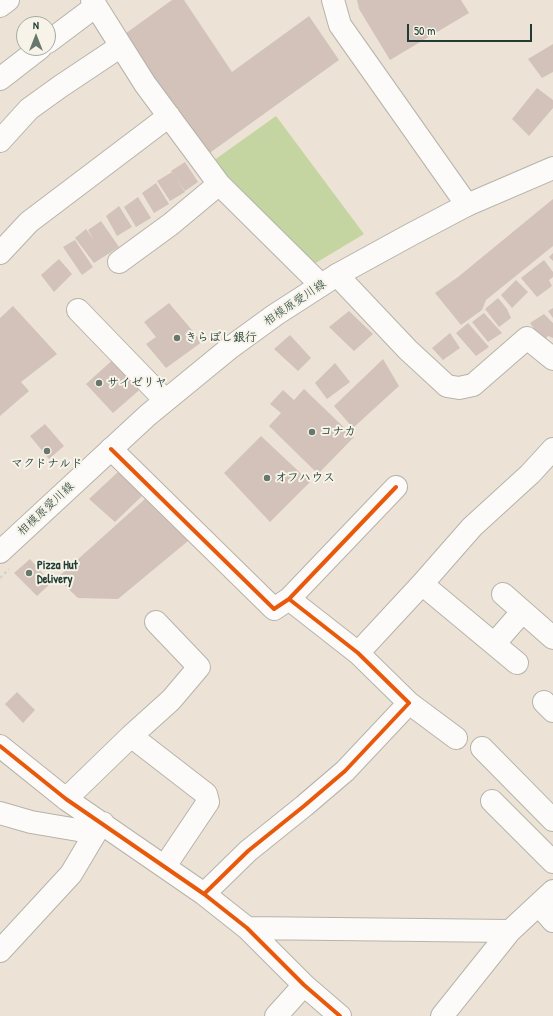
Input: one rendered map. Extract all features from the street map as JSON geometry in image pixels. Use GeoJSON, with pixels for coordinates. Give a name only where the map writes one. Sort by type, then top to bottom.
{"type":"FeatureCollection","features":[{"type":"Feature","properties":{"kind":"street"},"geometry":{"type":"LineString","coordinates":[[0,6],[8,0]]}},
{"type":"Feature","properties":{"kind":"street"},"geometry":{"type":"LineString","coordinates":[[333,0],[340,25],[467,205]]}},
{"type":"Feature","properties":{"kind":"street"},"geometry":{"type":"LineString","coordinates":[[56,35],[94,3],[145,84],[219,184],[447,386],[459,388],[473,385],[527,338],[553,359]]}},
{"type":"Feature","properties":{"kind":"street"},"geometry":{"type":"LineString","coordinates":[[0,141],[30,109],[60,86],[121,46]]}},
{"type":"Feature","properties":{"kind":"street"},"geometry":{"type":"LineString","coordinates":[[0,79],[30,56]]}},
{"type":"Feature","properties":{"kind":"street"},"geometry":{"type":"LineString","coordinates":[[0,254],[29,222],[169,116]]}},
{"type":"Feature","properties":{"kind":"street","name":"相模原愛川線"},"geometry":{"type":"LineString","coordinates":[[6,560],[111,449],[166,400],[231,347],[274,315],[329,280],[410,235],[467,205],[553,168]]}},
{"type":"Feature","properties":{"kind":"street"},"geometry":{"type":"LineString","coordinates":[[120,262],[171,224],[219,184]]}},
{"type":"Feature","properties":{"kind":"street"},"geometry":{"type":"LineString","coordinates":[[78,310],[166,400]]}},
{"type":"Feature","properties":{"kind":"street"},"geometry":{"type":"LineString","coordinates":[[111,449],[274,609],[289,599],[396,487]]}},
{"type":"Feature","properties":{"kind":"street"},"geometry":{"type":"LineString","coordinates":[[358,653],[472,527],[530,474],[553,449]]}},
{"type":"Feature","properties":{"kind":"street"},"geometry":{"type":"LineString","coordinates":[[422,584],[517,663]]}},
{"type":"Feature","properties":{"kind":"street"},"geometry":{"type":"LineString","coordinates":[[503,594],[553,638]]}},
{"type":"Feature","properties":{"kind":"street"},"geometry":{"type":"LineString","coordinates":[[289,599],[358,653],[409,703],[456,738]]}},
{"type":"Feature","properties":{"kind":"street"},"geometry":{"type":"LineString","coordinates":[[494,644],[522,612]]}},
{"type":"Feature","properties":{"kind":"street"},"geometry":{"type":"LineString","coordinates":[[66,799],[131,736],[171,700],[200,667],[156,622]]}},
{"type":"Feature","properties":{"kind":"street"},"geometry":{"type":"LineString","coordinates":[[204,894],[248,851],[345,771],[409,703]]}},
{"type":"Feature","properties":{"kind":"street"},"geometry":{"type":"LineString","coordinates":[[131,736],[206,794],[208,802],[165,866]]}},
{"type":"Feature","properties":{"kind":"street"},"geometry":{"type":"LineString","coordinates":[[0,746],[99,827],[165,866],[247,928],[304,985],[340,1016]]}},
{"type":"Feature","properties":{"kind":"street"},"geometry":{"type":"LineString","coordinates":[[482,748],[553,820]]}},
{"type":"Feature","properties":{"kind":"street"},"geometry":{"type":"LineString","coordinates":[[492,801],[553,862]]}},
{"type":"Feature","properties":{"kind":"street"},"geometry":{"type":"LineString","coordinates":[[0,813],[31,822],[99,827]]}},
{"type":"Feature","properties":{"kind":"street"},"geometry":{"type":"LineString","coordinates":[[0,951],[67,878],[99,827]]}},
{"type":"Feature","properties":{"kind":"street"},"geometry":{"type":"LineString","coordinates":[[442,1016],[510,931],[546,898],[553,922]]}},
{"type":"Feature","properties":{"kind":"street"},"geometry":{"type":"LineString","coordinates":[[247,928],[510,931]]}},
{"type":"Feature","properties":{"kind":"street"},"geometry":{"type":"LineString","coordinates":[[276,1016],[304,985]]}},
{"type":"Feature","properties":{"kind":"path"},"geometry":{"type":"LineString","coordinates":[[0,578],[6,560]]}},
{"type":"Feature","properties":{"kind":"green space"},"geometry":{"type":"Polygon","coordinates":[[[276,116],[364,234],[314,264],[213,161],[276,116]]]}},
{"type":"Feature","properties":{"kind":"building"},"geometry":{"type":"Polygon","coordinates":[[[172,0],[184,0],[232,72],[309,16],[339,60],[204,157],[122,36],[172,0]]]}},
{"type":"Feature","properties":{"kind":"building"},"geometry":{"type":"Polygon","coordinates":[[[357,0],[461,0],[469,13],[390,60],[359,9],[357,0]]]}},
{"type":"Feature","properties":{"kind":"building"},"geometry":{"type":"Polygon","coordinates":[[[553,44],[553,72],[542,78],[528,59],[553,44]]]}},
{"type":"Feature","properties":{"kind":"building"},"geometry":{"type":"Polygon","coordinates":[[[537,88],[553,100],[553,108],[529,136],[512,119],[537,88]]]}},
{"type":"Feature","properties":{"kind":"building"},"geometry":{"type":"Polygon","coordinates":[[[185,162],[198,182],[185,191],[171,171],[185,162]]]}},
{"type":"Feature","properties":{"kind":"building"},"geometry":{"type":"Polygon","coordinates":[[[172,172],[185,192],[170,201],[157,181],[172,172]]]}},
{"type":"Feature","properties":{"kind":"building"},"geometry":{"type":"Polygon","coordinates":[[[156,183],[169,204],[154,213],[142,193],[156,183]]]}},
{"type":"Feature","properties":{"kind":"building"},"geometry":{"type":"Polygon","coordinates":[[[138,197],[151,218],[136,227],[124,207],[138,197]]]}},
{"type":"Feature","properties":{"kind":"building"},"geometry":{"type":"Polygon","coordinates":[[[553,199],[553,246],[486,300],[482,310],[461,325],[435,293],[458,277],[553,199]]]}},
{"type":"Feature","properties":{"kind":"building"},"geometry":{"type":"Polygon","coordinates":[[[119,206],[132,227],[117,236],[106,216],[119,206]]]}},
{"type":"Feature","properties":{"kind":"building"},"geometry":{"type":"Polygon","coordinates":[[[101,221],[119,247],[94,263],[75,238],[86,229],[94,240],[88,230],[101,221]]]}},
{"type":"Feature","properties":{"kind":"building"},"geometry":{"type":"Polygon","coordinates":[[[75,240],[93,267],[82,275],[63,247],[75,240]]]}},
{"type":"Feature","properties":{"kind":"building"},"geometry":{"type":"Polygon","coordinates":[[[553,253],[553,261],[549,257],[553,253]]]}},
{"type":"Feature","properties":{"kind":"building"},"geometry":{"type":"Polygon","coordinates":[[[59,259],[72,274],[54,292],[41,275],[59,259]]]}},
{"type":"Feature","properties":{"kind":"building"},"geometry":{"type":"Polygon","coordinates":[[[544,260],[553,272],[553,277],[549,280],[552,286],[537,297],[521,278],[544,260]]]}},
{"type":"Feature","properties":{"kind":"building"},"geometry":{"type":"Polygon","coordinates":[[[516,280],[528,292],[512,308],[501,295],[516,280]]]}},
{"type":"Feature","properties":{"kind":"building"},"geometry":{"type":"Polygon","coordinates":[[[498,298],[507,309],[511,318],[499,327],[485,309],[498,298]]]}},
{"type":"Feature","properties":{"kind":"building"},"geometry":{"type":"Polygon","coordinates":[[[169,303],[202,342],[166,368],[146,344],[156,337],[144,322],[169,303]]]}},
{"type":"Feature","properties":{"kind":"building"},"geometry":{"type":"Polygon","coordinates":[[[13,306],[57,354],[21,382],[29,391],[0,416],[0,318],[13,306]]]}},
{"type":"Feature","properties":{"kind":"building"},"geometry":{"type":"Polygon","coordinates":[[[553,308],[553,318],[548,311],[553,308]]]}},
{"type":"Feature","properties":{"kind":"building"},"geometry":{"type":"Polygon","coordinates":[[[349,311],[373,334],[354,351],[329,327],[349,311]]]}},
{"type":"Feature","properties":{"kind":"building"},"geometry":{"type":"Polygon","coordinates":[[[484,313],[502,333],[488,342],[472,322],[484,313]]]}},
{"type":"Feature","properties":{"kind":"building"},"geometry":{"type":"Polygon","coordinates":[[[544,314],[553,323],[553,338],[548,336],[543,341],[530,323],[544,314]]]}},
{"type":"Feature","properties":{"kind":"building"},"geometry":{"type":"Polygon","coordinates":[[[468,323],[489,347],[476,356],[456,333],[468,323]]]}},
{"type":"Feature","properties":{"kind":"building"},"geometry":{"type":"Polygon","coordinates":[[[450,333],[460,348],[443,360],[432,348],[450,333]]]}},
{"type":"Feature","properties":{"kind":"building"},"geometry":{"type":"Polygon","coordinates":[[[290,335],[311,358],[298,371],[274,349],[290,335]]]}},
{"type":"Feature","properties":{"kind":"building"},"geometry":{"type":"Polygon","coordinates":[[[117,356],[144,386],[113,413],[86,384],[117,356]]]}},
{"type":"Feature","properties":{"kind":"building"},"geometry":{"type":"Polygon","coordinates":[[[383,359],[399,386],[353,428],[334,406],[383,359]]]}},
{"type":"Feature","properties":{"kind":"building"},"geometry":{"type":"Polygon","coordinates":[[[335,363],[350,382],[327,399],[315,383],[335,363]]]}},
{"type":"Feature","properties":{"kind":"building","name":"コナカ"},"geometry":{"type":"Polygon","coordinates":[[[304,389],[354,437],[318,474],[269,426],[281,413],[270,404],[283,390],[294,400],[304,389]]]}},
{"type":"Feature","properties":{"kind":"building"},"geometry":{"type":"Polygon","coordinates":[[[45,424],[64,446],[49,459],[30,436],[45,424]]]}},
{"type":"Feature","properties":{"kind":"building","name":"オフハウス"},"geometry":{"type":"Polygon","coordinates":[[[261,436],[310,482],[270,522],[224,473],[261,436]]]}},
{"type":"Feature","properties":{"kind":"building"},"geometry":{"type":"Polygon","coordinates":[[[119,471],[142,496],[115,522],[89,499],[119,471]]]}},
{"type":"Feature","properties":{"kind":"building"},"geometry":{"type":"Polygon","coordinates":[[[145,499],[188,541],[118,599],[78,598],[57,578],[145,499]]]}},
{"type":"Feature","properties":{"kind":"building"},"geometry":{"type":"Polygon","coordinates":[[[30,559],[51,583],[37,596],[14,573],[30,559]]]}},
{"type":"Feature","properties":{"kind":"building"},"geometry":{"type":"Polygon","coordinates":[[[17,692],[35,710],[23,723],[5,704],[17,692]]]}},
{"type":"Feature","properties":{"kind":"cycle path"},"geometry":{"type":"LineString","coordinates":[[111,449],[274,609],[289,599],[396,487]]}},
{"type":"Feature","properties":{"kind":"cycle path"},"geometry":{"type":"LineString","coordinates":[[204,894],[248,851],[345,771],[409,703],[358,653],[289,599]]}},
{"type":"Feature","properties":{"kind":"cycle path"},"geometry":{"type":"LineString","coordinates":[[0,746],[66,799],[204,894],[247,928],[304,985],[340,1016]]}},
{"type":"Feature","properties":{"kind":"place","name":"きらぼし銀行"},"geometry":{"type":"Point","coordinates":[177,338]}},
{"type":"Feature","properties":{"kind":"place","name":"サイゼリヤ"},"geometry":{"type":"Point","coordinates":[99,383]}},
{"type":"Feature","properties":{"kind":"place","name":"コナカ"},"geometry":{"type":"Point","coordinates":[312,432]}},
{"type":"Feature","properties":{"kind":"place","name":"マクドナルド"},"geometry":{"type":"Point","coordinates":[47,451]}},
{"type":"Feature","properties":{"kind":"place","name":"オフハウス"},"geometry":{"type":"Point","coordinates":[267,478]}},
{"type":"Feature","properties":{"kind":"place","name":"Pizza Hut Delivery"},"geometry":{"type":"Point","coordinates":[29,573]}}]}
